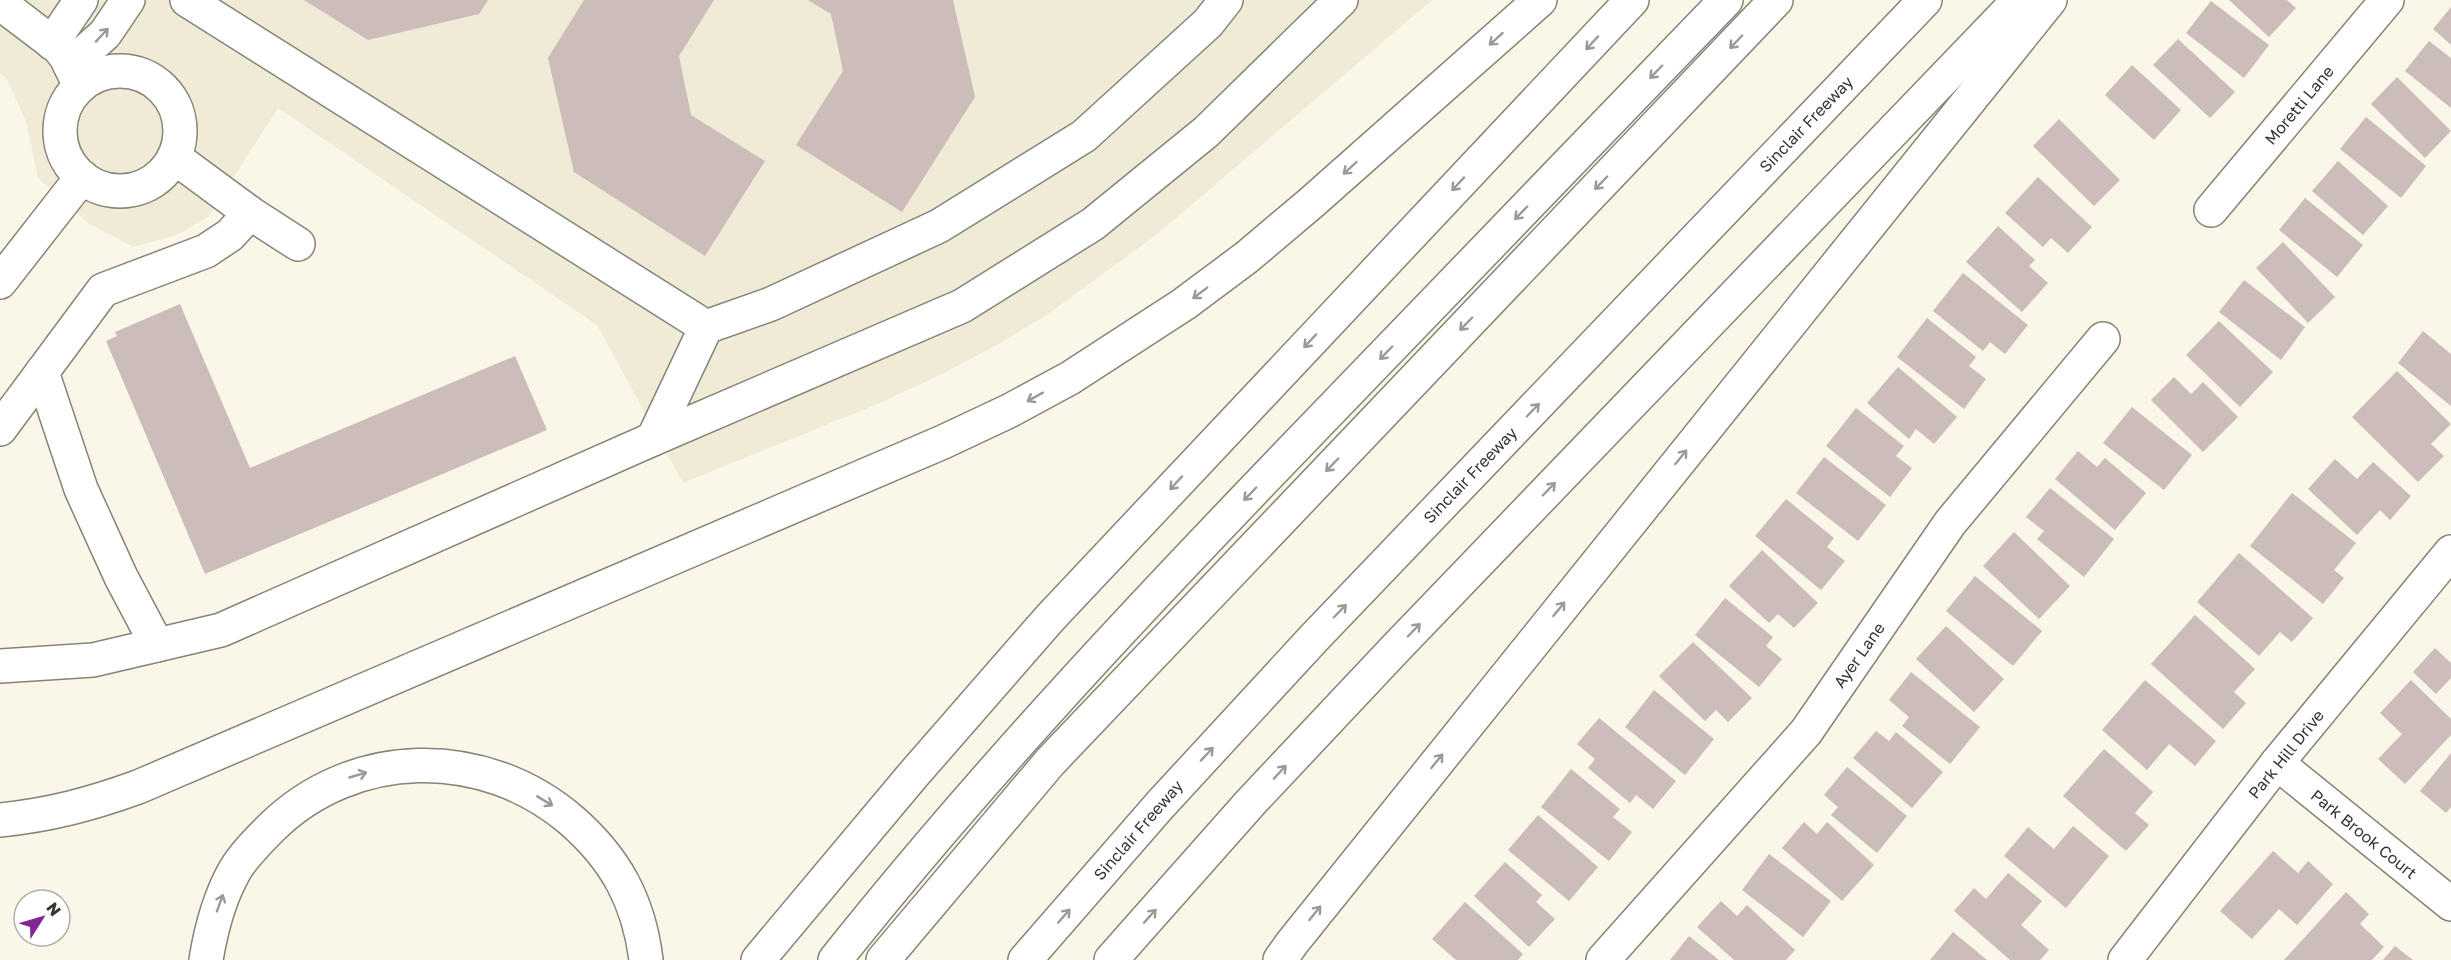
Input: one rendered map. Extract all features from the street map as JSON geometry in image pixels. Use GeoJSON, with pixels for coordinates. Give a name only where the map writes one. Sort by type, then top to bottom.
{"type":"FeatureCollection","features":[{"type":"Feature","properties":{"kind":"main road"},"geometry":{"type":"LineString","coordinates":[[0,3],[67,65],[96,75],[116,71],[136,73],[154,82],[168,95],[177,112],[180,131],[177,150],[169,167],[155,180],[138,188],[119,191],[99,187],[81,177],[68,161],[61,142],[61,122],[67,103],[67,65],[81,0]]}},
{"type":"Feature","properties":{"kind":"main road"},"geometry":{"type":"LineString","coordinates":[[67,65],[105,34],[128,0]]}},
{"type":"Feature","properties":{"kind":"main road"},"geometry":{"type":"LineString","coordinates":[[187,0],[706,327]]}},
{"type":"Feature","properties":{"kind":"main road"},"geometry":{"type":"LineString","coordinates":[[653,439],[706,327],[771,304],[939,225],[1084,136],[1208,23],[1226,0]]}},
{"type":"Feature","properties":{"kind":"main road"},"geometry":{"type":"LineString","coordinates":[[0,666],[93,660],[221,630],[653,439],[962,306],[1093,224],[1206,132],[1341,0]]}},
{"type":"Feature","properties":{"kind":"main road"},"geometry":{"type":"LineString","coordinates":[[0,820],[37,816],[89,805],[138,787],[932,447],[1009,411],[1128,343],[1247,257],[1540,0]]}},
{"type":"Feature","properties":{"kind":"main road"},"geometry":{"type":"LineString","coordinates":[[758,960],[913,775],[1050,618],[1632,0]]}},
{"type":"Feature","properties":{"kind":"main road"},"geometry":{"type":"LineString","coordinates":[[835,960],[886,896],[1192,554],[1726,0]]}},
{"type":"Feature","properties":{"kind":"main road"},"geometry":{"type":"LineString","coordinates":[[883,960],[1058,754],[1776,0]]}},
{"type":"Feature","properties":{"kind":"main road","name":"Sinclair Freeway"},"geometry":{"type":"LineString","coordinates":[[1025,960],[1160,804],[1314,638],[1925,0]]}},
{"type":"Feature","properties":{"kind":"main road"},"geometry":{"type":"LineString","coordinates":[[1111,960],[1251,802],[1387,658],[2019,0]]}},
{"type":"Feature","properties":{"kind":"main road"},"geometry":{"type":"LineString","coordinates":[[1280,960],[1299,933],[2050,0]]}},
{"type":"Feature","properties":{"kind":"main road","name":"Moretti Lane"},"geometry":{"type":"LineString","coordinates":[[2211,210],[2387,0]]}},
{"type":"Feature","properties":{"kind":"main road"},"geometry":{"type":"LineString","coordinates":[[174,157],[250,213],[298,244]]}},
{"type":"Feature","properties":{"kind":"main road"},"geometry":{"type":"LineString","coordinates":[[0,282],[10,248],[81,177]]}},
{"type":"Feature","properties":{"kind":"main road"},"geometry":{"type":"LineString","coordinates":[[0,429],[103,290],[206,251],[230,235],[250,213]]}},
{"type":"Feature","properties":{"kind":"main road","name":"Ayer Lane"},"geometry":{"type":"LineString","coordinates":[[1603,960],[1806,732],[1950,523],[2103,339]]}},
{"type":"Feature","properties":{"kind":"main road"},"geometry":{"type":"LineString","coordinates":[[42,372],[81,489],[121,577],[157,645]]}},
{"type":"Feature","properties":{"kind":"main road","name":"Park Hill Drive"},"geometry":{"type":"LineString","coordinates":[[2125,960],[2277,763],[2451,552]]}},
{"type":"Feature","properties":{"kind":"main road","name":"Park Brook Court"},"geometry":{"type":"LineString","coordinates":[[2277,763],[2451,904]]}},
{"type":"Feature","properties":{"kind":"main road"},"geometry":{"type":"LineString","coordinates":[[206,960],[211,932],[222,897],[236,869],[257,842],[282,817],[309,796],[338,781],[374,771],[409,765],[448,766],[486,773],[524,788],[557,808],[587,834],[613,865],[631,897],[643,936],[646,960]]}},
{"type":"Feature","properties":{"kind":"shaded area"},"geometry":{"type":"Polygon","coordinates":[[[0,0],[1432,0],[1156,235],[1048,314],[995,346],[880,403],[683,483],[597,325],[278,108],[208,217],[177,235],[133,247],[88,223],[38,178],[26,121],[6,78],[0,73],[0,0]]]}},
{"type":"Feature","properties":{"kind":"building"},"geometry":{"type":"Polygon","coordinates":[[[304,0],[488,0],[479,14],[368,40],[304,0]]]}},
{"type":"Feature","properties":{"kind":"building"},"geometry":{"type":"Polygon","coordinates":[[[584,0],[714,0],[679,56],[691,115],[765,161],[705,256],[574,172],[548,58],[584,0]]]}},
{"type":"Feature","properties":{"kind":"building"},"geometry":{"type":"Polygon","coordinates":[[[808,0],[953,0],[975,97],[902,212],[796,145],[843,71],[831,14],[808,0]]]}},
{"type":"Feature","properties":{"kind":"building"},"geometry":{"type":"Polygon","coordinates":[[[2229,0],[2287,0],[2296,8],[2269,37],[2229,0]]]}},
{"type":"Feature","properties":{"kind":"building"},"geometry":{"type":"Polygon","coordinates":[[[2211,1],[2269,45],[2244,78],[2186,33],[2211,1]]]}},
{"type":"Feature","properties":{"kind":"building"},"geometry":{"type":"Polygon","coordinates":[[[2451,7],[2451,45],[2433,29],[2451,7]]]}},
{"type":"Feature","properties":{"kind":"building"},"geometry":{"type":"Polygon","coordinates":[[[2178,39],[2235,92],[2210,118],[2153,65],[2178,39]]]}},
{"type":"Feature","properties":{"kind":"building"},"geometry":{"type":"Polygon","coordinates":[[[2429,41],[2451,58],[2451,108],[2405,71],[2429,41]]]}},
{"type":"Feature","properties":{"kind":"building"},"geometry":{"type":"Polygon","coordinates":[[[2132,65],[2181,110],[2154,140],[2105,95],[2132,65]]]}},
{"type":"Feature","properties":{"kind":"building"},"geometry":{"type":"Polygon","coordinates":[[[2397,77],[2451,131],[2425,158],[2371,104],[2397,77]]]}},
{"type":"Feature","properties":{"kind":"building"},"geometry":{"type":"Polygon","coordinates":[[[2366,117],[2426,166],[2401,198],[2340,149],[2366,117]]]}},
{"type":"Feature","properties":{"kind":"building"},"geometry":{"type":"Polygon","coordinates":[[[2059,119],[2120,180],[2094,206],[2033,146],[2059,119]]]}},
{"type":"Feature","properties":{"kind":"building"},"geometry":{"type":"Polygon","coordinates":[[[2338,161],[2388,206],[2363,235],[2312,191],[2338,161]]]}},
{"type":"Feature","properties":{"kind":"building"},"geometry":{"type":"Polygon","coordinates":[[[2038,177],[2092,227],[2068,253],[2051,238],[2043,247],[2005,213],[2038,177]]]}},
{"type":"Feature","properties":{"kind":"building"},"geometry":{"type":"Polygon","coordinates":[[[2305,198],[2363,245],[2337,277],[2279,230],[2305,198]]]}},
{"type":"Feature","properties":{"kind":"building"},"geometry":{"type":"Polygon","coordinates":[[[1998,226],[2035,260],[2029,266],[2048,283],[2022,312],[1966,262],[1998,226]]]}},
{"type":"Feature","properties":{"kind":"building"},"geometry":{"type":"Polygon","coordinates":[[[2283,242],[2335,297],[2308,323],[2256,268],[2283,242]]]}},
{"type":"Feature","properties":{"kind":"building"},"geometry":{"type":"Polygon","coordinates":[[[1963,273],[2028,325],[2005,354],[1990,342],[1983,351],[1933,311],[1963,273]]]}},
{"type":"Feature","properties":{"kind":"building"},"geometry":{"type":"Polygon","coordinates":[[[2244,280],[2305,327],[2281,360],[2219,312],[2244,280]]]}},
{"type":"Feature","properties":{"kind":"building"},"geometry":{"type":"Polygon","coordinates":[[[180,304],[250,468],[515,356],[547,430],[205,574],[106,341],[117,336],[115,332],[180,304]]]}},
{"type":"Feature","properties":{"kind":"building"},"geometry":{"type":"Polygon","coordinates":[[[1927,318],[1976,357],[1969,366],[1986,379],[1964,409],[1897,357],[1927,318]]]}},
{"type":"Feature","properties":{"kind":"building"},"geometry":{"type":"Polygon","coordinates":[[[2219,321],[2273,372],[2240,407],[2186,355],[2219,321]]]}},
{"type":"Feature","properties":{"kind":"building"},"geometry":{"type":"Polygon","coordinates":[[[2423,331],[2451,354],[2451,406],[2398,363],[2423,331]]]}},
{"type":"Feature","properties":{"kind":"building"},"geometry":{"type":"Polygon","coordinates":[[[1898,367],[1957,417],[1934,444],[1916,429],[1909,439],[1867,403],[1898,367]]]}},
{"type":"Feature","properties":{"kind":"building"},"geometry":{"type":"Polygon","coordinates":[[[2397,371],[2451,424],[2431,444],[2444,456],[2418,482],[2352,417],[2397,371]]]}},
{"type":"Feature","properties":{"kind":"building"},"geometry":{"type":"Polygon","coordinates":[[[2174,377],[2191,394],[2203,382],[2238,417],[2203,452],[2151,400],[2174,377]]]}},
{"type":"Feature","properties":{"kind":"building"},"geometry":{"type":"Polygon","coordinates":[[[2132,407],[2192,455],[2164,490],[2103,443],[2132,407]]]}},
{"type":"Feature","properties":{"kind":"building"},"geometry":{"type":"Polygon","coordinates":[[[1856,408],[1904,446],[1896,456],[1912,468],[1890,497],[1826,446],[1856,408]]]}},
{"type":"Feature","properties":{"kind":"building"},"geometry":{"type":"Polygon","coordinates":[[[2078,451],[2097,467],[2105,458],[2146,493],[2115,530],[2055,479],[2078,451]]]}},
{"type":"Feature","properties":{"kind":"building"},"geometry":{"type":"Polygon","coordinates":[[[1824,457],[1886,505],[1858,541],[1796,493],[1824,457]]]}},
{"type":"Feature","properties":{"kind":"building"},"geometry":{"type":"Polygon","coordinates":[[[2335,459],[2357,479],[2373,462],[2411,496],[2390,520],[2380,510],[2357,535],[2308,489],[2335,459]]]}},
{"type":"Feature","properties":{"kind":"building"},"geometry":{"type":"Polygon","coordinates":[[[2050,488],[2114,539],[2084,577],[2037,539],[2044,531],[2026,517],[2050,488]]]}},
{"type":"Feature","properties":{"kind":"building"},"geometry":{"type":"Polygon","coordinates":[[[2292,493],[2356,543],[2334,570],[2344,578],[2323,604],[2250,546],[2292,493]]]}},
{"type":"Feature","properties":{"kind":"building"},"geometry":{"type":"Polygon","coordinates":[[[1786,499],[1834,538],[1827,547],[1845,561],[1821,590],[1755,536],[1786,499]]]}},
{"type":"Feature","properties":{"kind":"building"},"geometry":{"type":"Polygon","coordinates":[[[2014,532],[2070,586],[2039,619],[1983,566],[2014,532]]]}},
{"type":"Feature","properties":{"kind":"building"},"geometry":{"type":"Polygon","coordinates":[[[1762,550],[1818,603],[1794,628],[1778,614],[1769,623],[1729,586],[1762,550]]]}},
{"type":"Feature","properties":{"kind":"building"},"geometry":{"type":"Polygon","coordinates":[[[2239,553],[2313,618],[2292,642],[2280,632],[2259,656],[2197,602],[2239,553]]]}},
{"type":"Feature","properties":{"kind":"building"},"geometry":{"type":"Polygon","coordinates":[[[1975,576],[2042,631],[2013,666],[1946,611],[1975,576]]]}},
{"type":"Feature","properties":{"kind":"building"},"geometry":{"type":"Polygon","coordinates":[[[1725,598],[1773,637],[1766,646],[1782,659],[1759,687],[1695,635],[1725,598]]]}},
{"type":"Feature","properties":{"kind":"building"},"geometry":{"type":"Polygon","coordinates":[[[2195,615],[2255,669],[2234,692],[2246,703],[2223,729],[2151,664],[2195,615]]]}},
{"type":"Feature","properties":{"kind":"building"},"geometry":{"type":"Polygon","coordinates":[[[1946,626],[2004,679],[1974,712],[1916,659],[1946,626]]]}},
{"type":"Feature","properties":{"kind":"building"},"geometry":{"type":"Polygon","coordinates":[[[1693,642],[1752,698],[1728,722],[1716,710],[1705,721],[1659,676],[1693,642]]]}},
{"type":"Feature","properties":{"kind":"building"},"geometry":{"type":"Polygon","coordinates":[[[2435,648],[2451,663],[2451,678],[2436,694],[2413,672],[2435,648]]]}},
{"type":"Feature","properties":{"kind":"building"},"geometry":{"type":"Polygon","coordinates":[[[1911,672],[1980,727],[1950,764],[1902,726],[1909,717],[1889,700],[1911,672]]]}},
{"type":"Feature","properties":{"kind":"building"},"geometry":{"type":"Polygon","coordinates":[[[2145,680],[2216,741],[2195,766],[2169,744],[2147,770],[2102,730],[2145,680]]]}},
{"type":"Feature","properties":{"kind":"building"},"geometry":{"type":"Polygon","coordinates":[[[2411,680],[2451,719],[2451,735],[2405,784],[2378,759],[2402,734],[2380,713],[2411,680]]]}},
{"type":"Feature","properties":{"kind":"building"},"geometry":{"type":"Polygon","coordinates":[[[1654,690],[1714,739],[1685,775],[1625,727],[1654,690]]]}},
{"type":"Feature","properties":{"kind":"building"},"geometry":{"type":"Polygon","coordinates":[[[1599,718],[1676,781],[1653,809],[1636,795],[1630,803],[1588,768],[1595,759],[1577,744],[1599,718]]]}},
{"type":"Feature","properties":{"kind":"building"},"geometry":{"type":"Polygon","coordinates":[[[1876,731],[1889,741],[1896,732],[1943,772],[1912,808],[1853,758],[1876,731]]]}},
{"type":"Feature","properties":{"kind":"building"},"geometry":{"type":"Polygon","coordinates":[[[2104,749],[2153,792],[2135,813],[2149,825],[2126,851],[2063,796],[2104,749]]]}},
{"type":"Feature","properties":{"kind":"building"},"geometry":{"type":"Polygon","coordinates":[[[2451,753],[2451,807],[2446,813],[2420,791],[2451,753]]]}},
{"type":"Feature","properties":{"kind":"building"},"geometry":{"type":"Polygon","coordinates":[[[1847,767],[1907,816],[1877,853],[1831,815],[1838,807],[1824,795],[1847,767]]]}},
{"type":"Feature","properties":{"kind":"building"},"geometry":{"type":"Polygon","coordinates":[[[1571,769],[1620,809],[1613,817],[1632,832],[1609,861],[1541,807],[1571,769]]]}},
{"type":"Feature","properties":{"kind":"building"},"geometry":{"type":"Polygon","coordinates":[[[1538,815],[1598,867],[1569,901],[1508,850],[1538,815]]]}},
{"type":"Feature","properties":{"kind":"building"},"geometry":{"type":"Polygon","coordinates":[[[1804,822],[1817,834],[1827,822],[1874,865],[1842,901],[1782,848],[1804,822]]]}},
{"type":"Feature","properties":{"kind":"building"},"geometry":{"type":"Polygon","coordinates":[[[2073,826],[2109,856],[2066,908],[2004,856],[2028,827],[2054,849],[2073,826]]]}},
{"type":"Feature","properties":{"kind":"building"},"geometry":{"type":"Polygon","coordinates":[[[2273,851],[2298,873],[2308,861],[2333,884],[2297,925],[2279,909],[2252,939],[2220,911],[2273,851]]]}},
{"type":"Feature","properties":{"kind":"building"},"geometry":{"type":"Polygon","coordinates":[[[1769,854],[1831,901],[1803,937],[1742,890],[1769,854]]]}},
{"type":"Feature","properties":{"kind":"building"},"geometry":{"type":"Polygon","coordinates":[[[1505,862],[1542,895],[1536,902],[1555,919],[1529,947],[1474,896],[1505,862]]]}},
{"type":"Feature","properties":{"kind":"building"},"geometry":{"type":"Polygon","coordinates":[[[2008,873],[2042,901],[2021,925],[2049,950],[2040,960],[2010,960],[1954,911],[1974,888],[1986,899],[2008,873]]]}},
{"type":"Feature","properties":{"kind":"building"},"geometry":{"type":"Polygon","coordinates":[[[2346,892],[2369,914],[2360,924],[2384,947],[2372,960],[2284,960],[2346,892]]]}},
{"type":"Feature","properties":{"kind":"building"},"geometry":{"type":"Polygon","coordinates":[[[1721,901],[1737,916],[1747,905],[1795,950],[1786,960],[1734,960],[1697,927],[1721,901]]]}},
{"type":"Feature","properties":{"kind":"building"},"geometry":{"type":"Polygon","coordinates":[[[1465,902],[1523,954],[1518,960],[1456,960],[1432,939],[1465,902]]]}},
{"type":"Feature","properties":{"kind":"building"},"geometry":{"type":"Polygon","coordinates":[[[1953,932],[1987,960],[1930,960],[1953,932]]]}},
{"type":"Feature","properties":{"kind":"building"},"geometry":{"type":"Polygon","coordinates":[[[1689,936],[1719,960],[1670,960],[1689,936]]]}},
{"type":"Feature","properties":{"kind":"building"},"geometry":{"type":"Polygon","coordinates":[[[2395,946],[2413,960],[2383,960],[2395,946]]]}}]}
